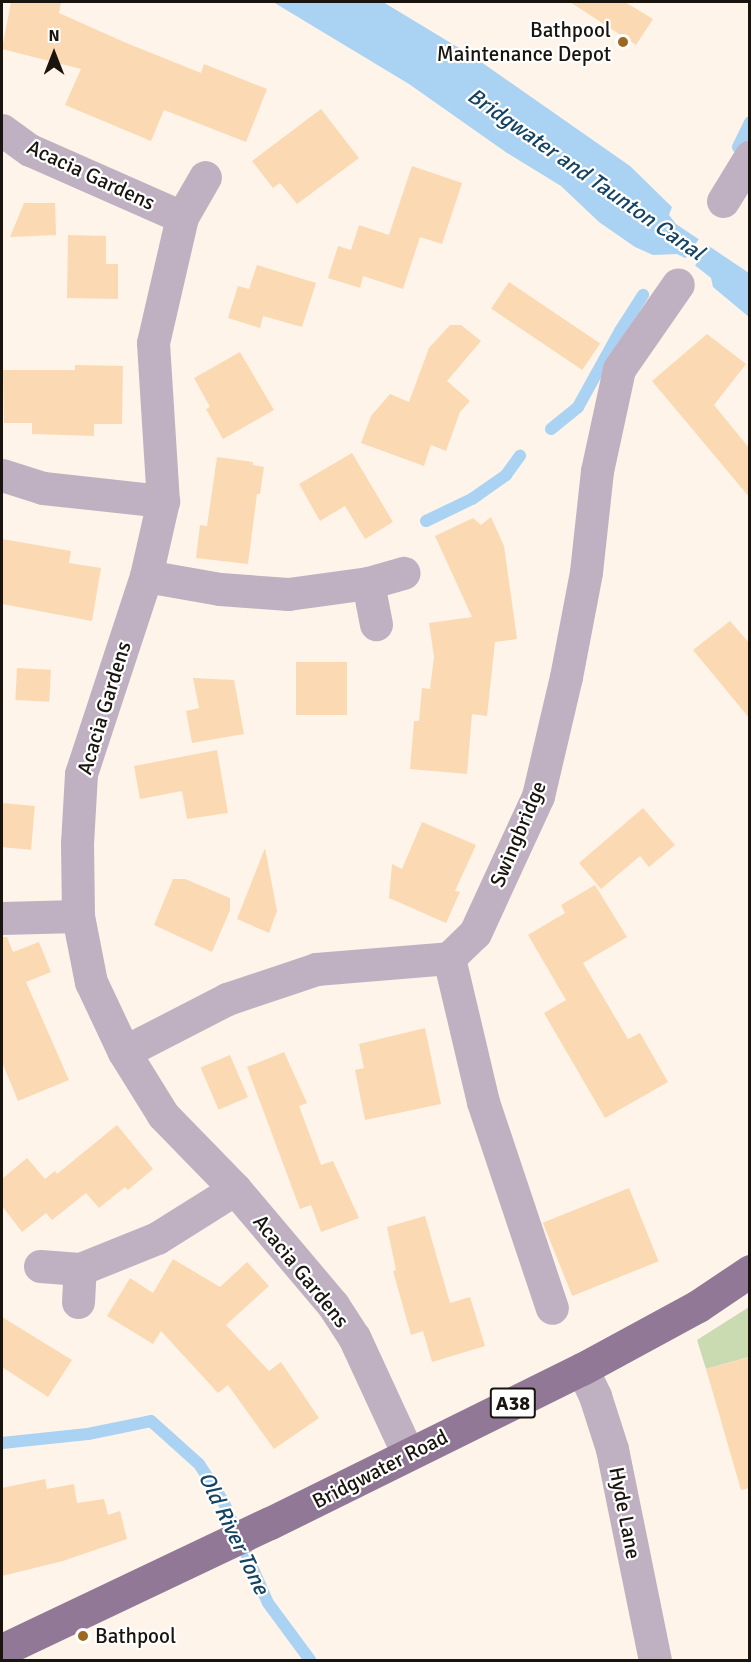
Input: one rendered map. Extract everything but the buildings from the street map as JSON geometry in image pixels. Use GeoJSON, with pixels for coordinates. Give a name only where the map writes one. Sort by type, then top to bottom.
{"type":"FeatureCollection","features":[{"type":"Feature","properties":{"kind":"main road","name":"Bridgwater Road"},"geometry":{"type":"LineString","coordinates":[[2,1650],[270,1524],[582,1369],[698,1306],[750,1272]]}},
{"type":"Feature","properties":{"kind":"street","name":"Acacia Gardens"},"geometry":{"type":"LineString","coordinates":[[2,130],[30,150],[182,217]]}},
{"type":"Feature","properties":{"kind":"street"},"geometry":{"type":"LineString","coordinates":[[723,201],[750,157]]}},
{"type":"Feature","properties":{"kind":"street","name":"Acacia Gardens"},"geometry":{"type":"LineString","coordinates":[[205,177],[182,217],[153,343],[163,501],[146,576],[81,774],[77,843],[78,916],[92,982],[124,1052],[163,1114],[235,1189],[333,1305],[354,1337],[408,1454]]}},
{"type":"Feature","properties":{"kind":"street","name":"Swingbridge"},"geometry":{"type":"LineString","coordinates":[[449,958],[475,933],[538,796],[566,677],[586,572],[597,471],[619,369],[678,284]]}},
{"type":"Feature","properties":{"kind":"street"},"geometry":{"type":"LineString","coordinates":[[2,475],[43,488],[163,501]]}},
{"type":"Feature","properties":{"kind":"street"},"geometry":{"type":"LineString","coordinates":[[146,576],[220,589],[288,594],[368,583],[404,573]]}},
{"type":"Feature","properties":{"kind":"street"},"geometry":{"type":"LineString","coordinates":[[368,583],[376,624]]}},
{"type":"Feature","properties":{"kind":"street"},"geometry":{"type":"LineString","coordinates":[[2,918],[78,916]]}},
{"type":"Feature","properties":{"kind":"street"},"geometry":{"type":"LineString","coordinates":[[124,1052],[227,999],[316,969],[449,958],[483,1102],[552,1308]]}},
{"type":"Feature","properties":{"kind":"street"},"geometry":{"type":"LineString","coordinates":[[40,1266],[80,1269],[157,1238],[235,1189]]}},
{"type":"Feature","properties":{"kind":"street"},"geometry":{"type":"LineString","coordinates":[[78,1302],[80,1269]]}},
{"type":"Feature","properties":{"kind":"street","name":"Hyde Lane"},"geometry":{"type":"LineString","coordinates":[[582,1369],[595,1396],[612,1449],[655,1660]]}},
{"type":"Feature","properties":{"kind":"green space"},"geometry":{"type":"Polygon","coordinates":[[[749,1307],[749,1357],[706,1369],[697,1340],[749,1307]]]}},
{"type":"Feature","properties":{"kind":"water","name":"Bridgwater and Taunton Canal"},"geometry":{"type":"Polygon","coordinates":[[[273,2],[383,2],[474,57],[630,166],[672,207],[669,215],[676,224],[749,273],[749,317],[713,287],[711,278],[687,259],[677,254],[653,255],[635,247],[599,222],[561,186],[507,153],[409,84],[273,2]]]}},
{"type":"Feature","properties":{"kind":"pier"},"geometry":{"type":"Polygon","coordinates":[[[701,236],[711,243],[694,267],[684,261],[701,236]]]}},
{"type":"Feature","properties":{"kind":"waterway"},"geometry":{"type":"LineString","coordinates":[[738,147],[750,122]]}},
{"type":"Feature","properties":{"kind":"waterway"},"geometry":{"type":"LineString","coordinates":[[551,429],[578,407],[620,331],[643,295]]}},
{"type":"Feature","properties":{"kind":"waterway"},"geometry":{"type":"LineString","coordinates":[[426,521],[472,499],[506,475],[520,456]]}},
{"type":"Feature","properties":{"kind":"waterway","name":"Old River Tone"},"geometry":{"type":"LineString","coordinates":[[2,1443],[88,1434],[151,1421],[199,1464],[223,1501],[268,1603],[310,1660]]}},
{"type":"Feature","properties":{"kind":"place","name":"Bathpool Maintenance Depot"},"geometry":{"type":"Point","coordinates":[623,42]}},
{"type":"Feature","properties":{"kind":"place","name":"Bathpool"},"geometry":{"type":"Point","coordinates":[83,1636]}}]}
